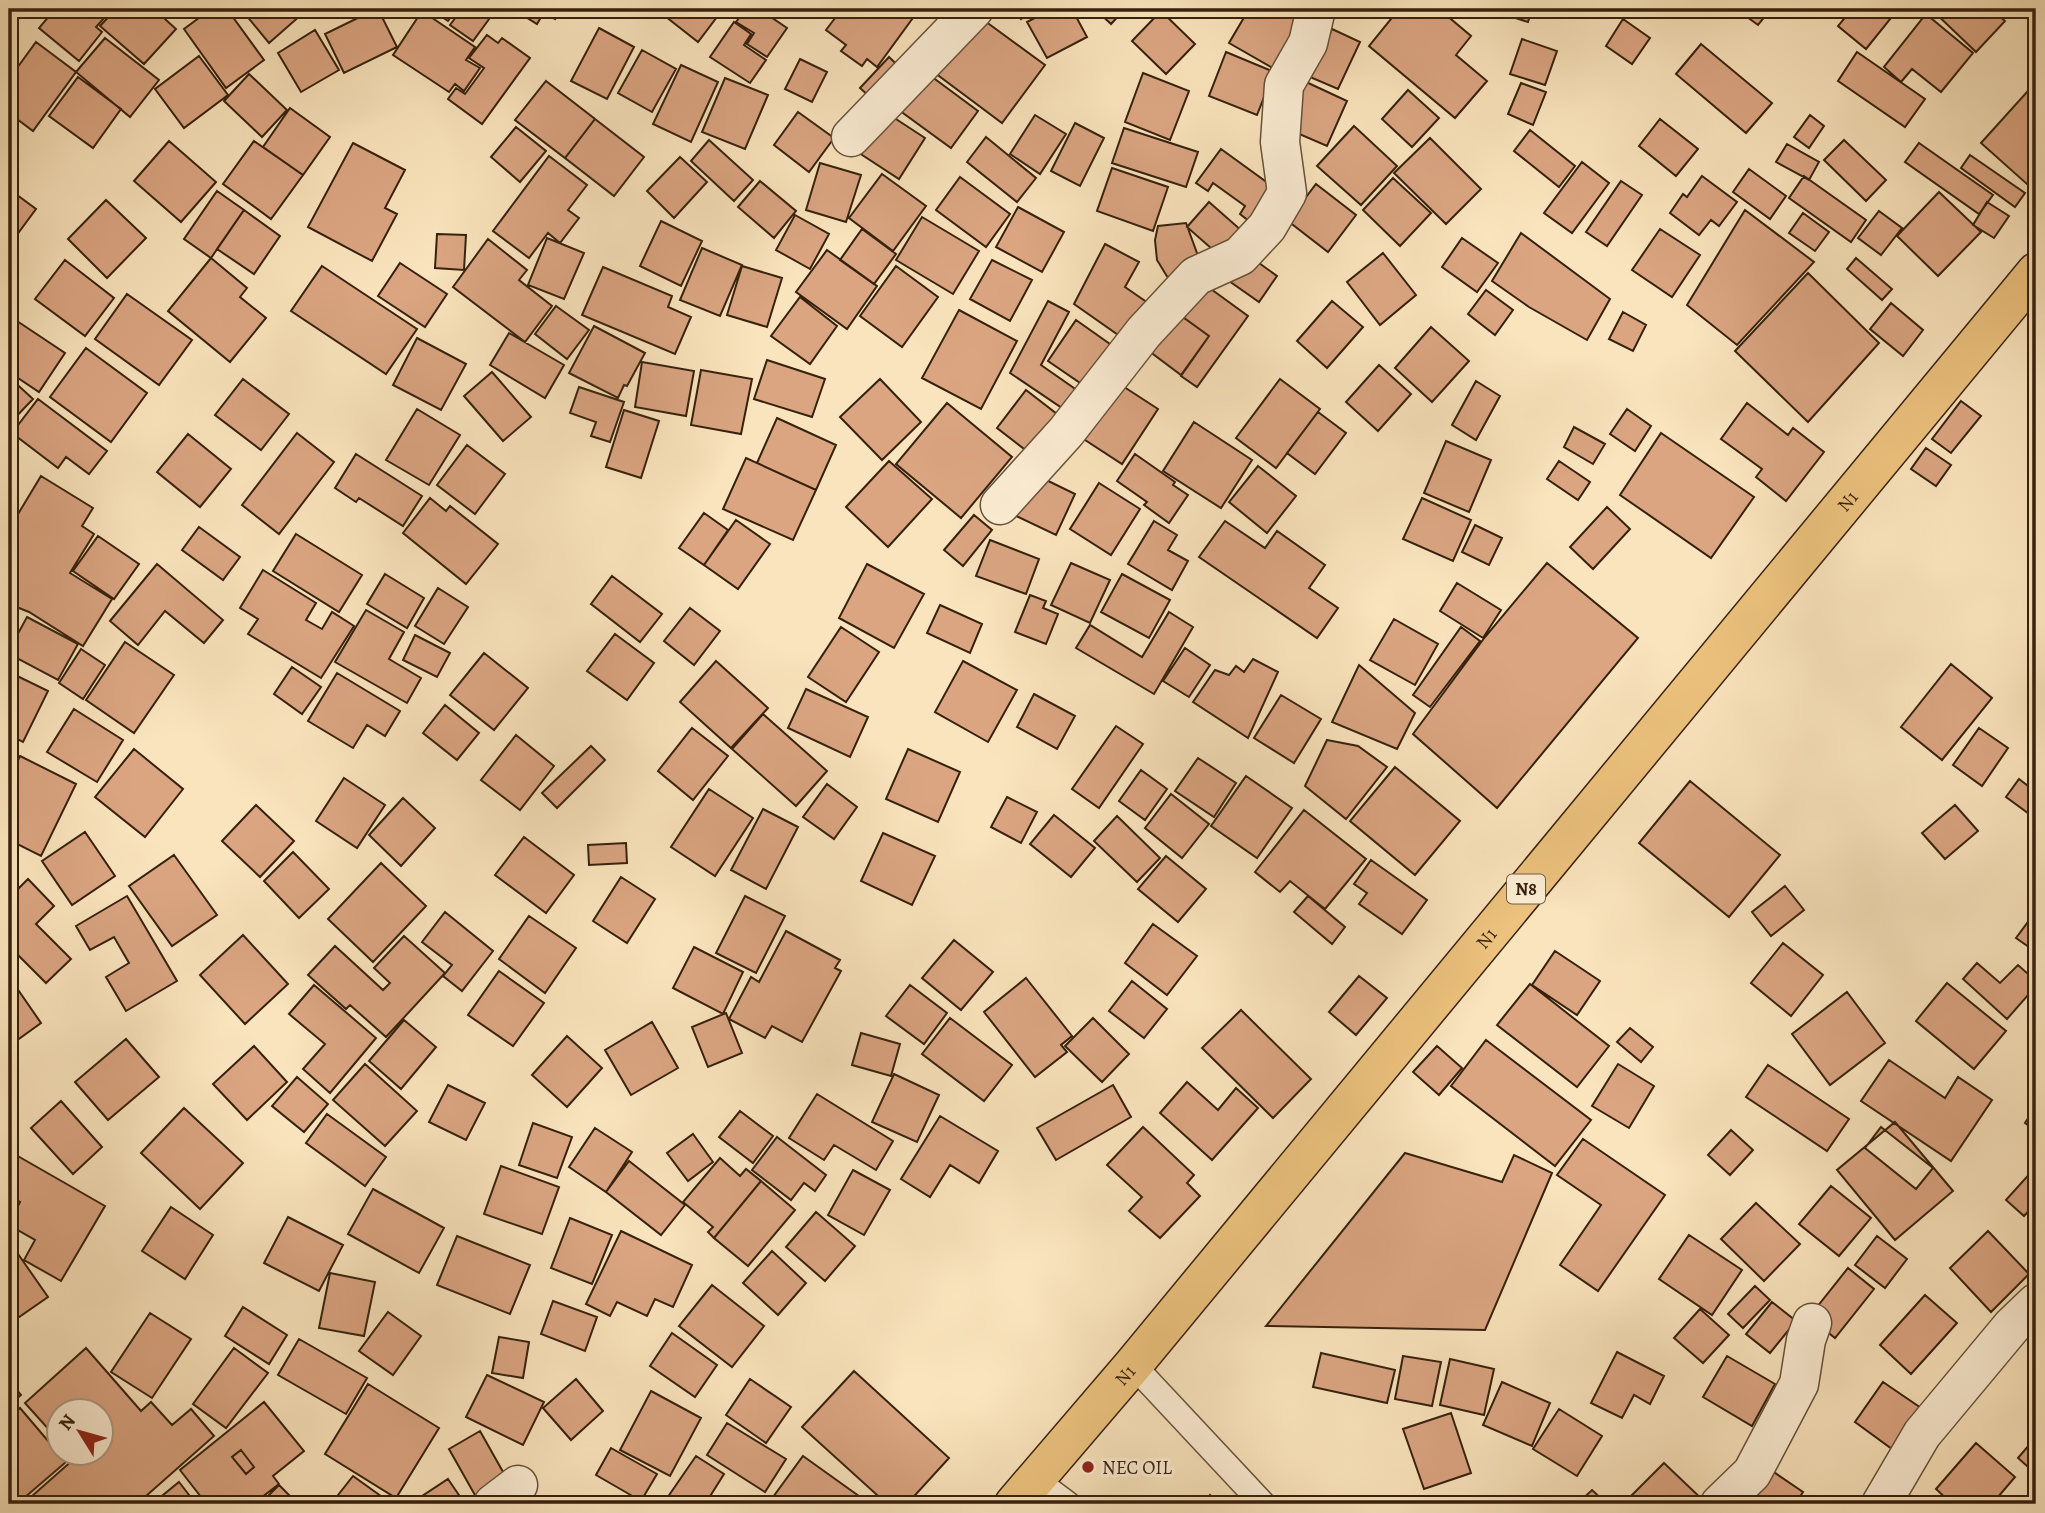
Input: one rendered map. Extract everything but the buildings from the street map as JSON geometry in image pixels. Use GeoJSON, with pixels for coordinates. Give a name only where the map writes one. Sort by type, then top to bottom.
{"type":"FeatureCollection","features":[{"type":"Feature","properties":{"kind":"highway","name":"N1"},"geometry":{"type":"LineString","coordinates":[[1025,1492],[1133,1365],[2036,272]]}},
{"type":"Feature","properties":{"kind":"street"},"geometry":{"type":"LineString","coordinates":[[851,137],[974,9]]}},
{"type":"Feature","properties":{"kind":"street"},"geometry":{"type":"LineString","coordinates":[[1000,505],[1066,432],[1144,332],[1196,276],[1240,256],[1267,228],[1287,193],[1280,142],[1284,85],[1308,43],[1316,9]]}},
{"type":"Feature","properties":{"kind":"street"},"geometry":{"type":"LineString","coordinates":[[1881,1504],[1922,1434],[2012,1325],[2036,1303]]}},
{"type":"Feature","properties":{"kind":"street"},"geometry":{"type":"LineString","coordinates":[[1720,1504],[1752,1473],[1799,1384],[1806,1340],[1812,1323]]}},
{"type":"Feature","properties":{"kind":"lane"},"geometry":{"type":"LineString","coordinates":[[1133,1365],[1263,1504]]}},
{"type":"Feature","properties":{"kind":"lane"},"geometry":{"type":"LineString","coordinates":[[1025,1492],[1068,1504]]}},
{"type":"Feature","properties":{"kind":"place","name":"NEC OIL"},"geometry":{"type":"Point","coordinates":[1088,1467]}}]}
